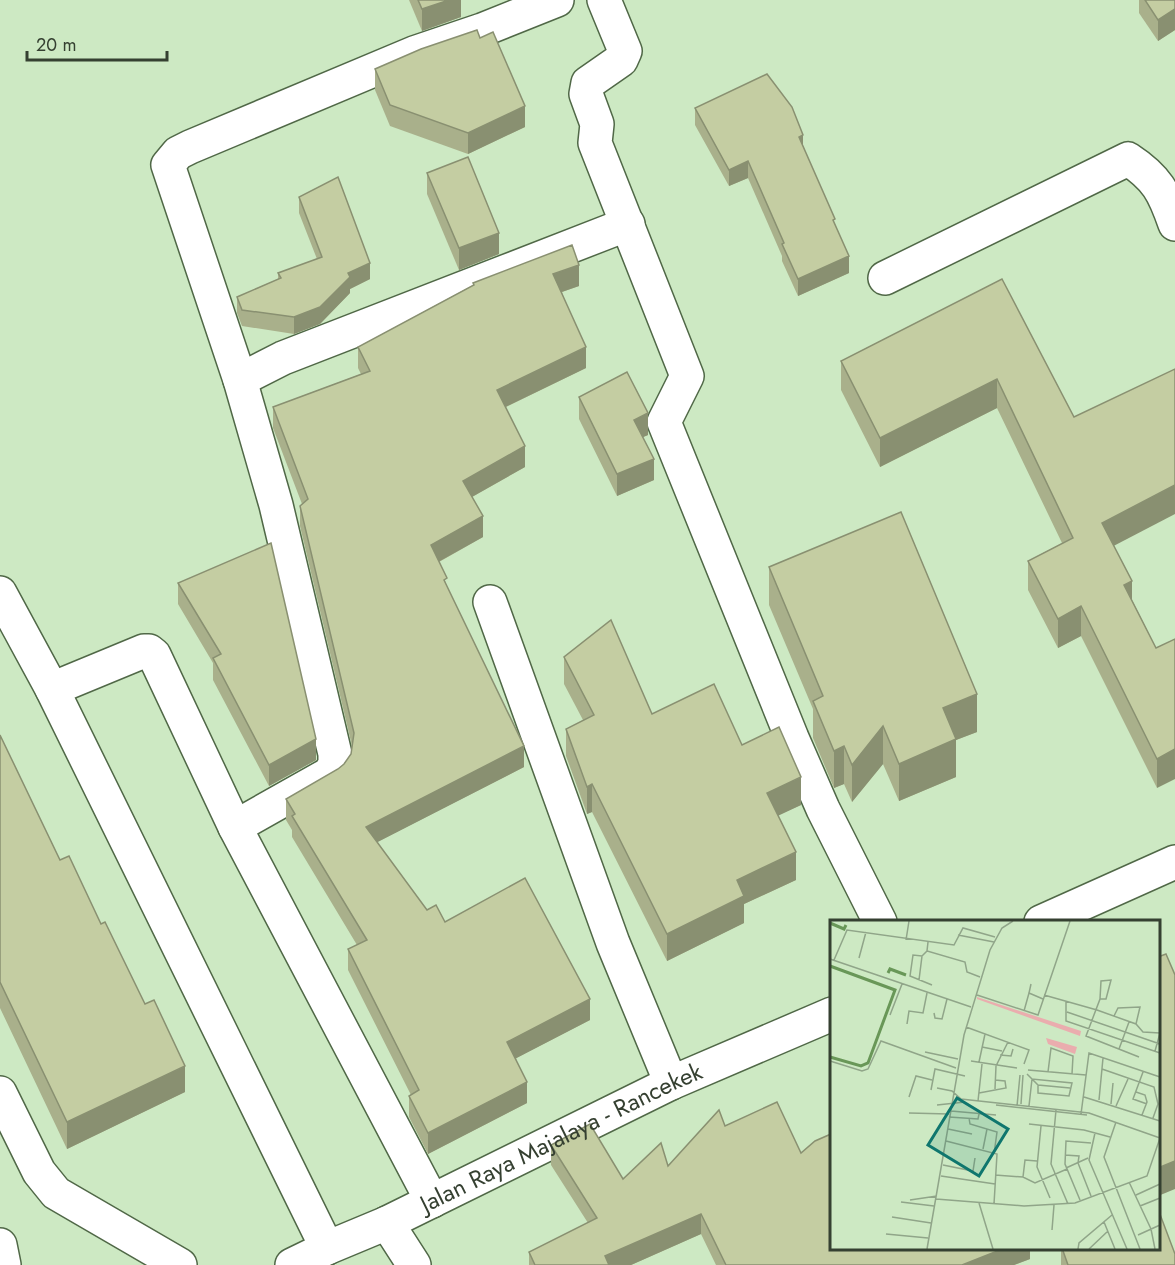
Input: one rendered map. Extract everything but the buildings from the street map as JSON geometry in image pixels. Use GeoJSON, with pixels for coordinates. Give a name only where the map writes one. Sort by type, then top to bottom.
{"type":"FeatureCollection","features":[{"type":"Feature","properties":{"kind":"street"},"geometry":{"type":"LineString","coordinates":[[235,827],[329,774],[335,765],[335,754],[276,505],[240,380],[168,165],[178,153],[190,147],[414,53],[482,30],[556,0]]}},
{"type":"Feature","properties":{"kind":"street"},"geometry":{"type":"LineString","coordinates":[[604,0],[625,51],[621,60],[588,83],[586,94],[597,124],[595,143],[687,376],[664,422],[792,738],[823,809],[879,920]]}},
{"type":"Feature","properties":{"kind":"street"},"geometry":{"type":"LineString","coordinates":[[885,278],[1128,159],[1148,172],[1166,197],[1175,224]]}},
{"type":"Feature","properties":{"kind":"street"},"geometry":{"type":"LineString","coordinates":[[240,380],[283,358],[628,224]]}},
{"type":"Feature","properties":{"kind":"street"},"geometry":{"type":"LineString","coordinates":[[0,593],[52,689],[327,1248]]}},
{"type":"Feature","properties":{"kind":"street"},"geometry":{"type":"LineString","coordinates":[[490,602],[613,943],[671,1083]]}},
{"type":"Feature","properties":{"kind":"street"},"geometry":{"type":"LineString","coordinates":[[52,689],[144,651],[149,651],[154,655],[235,827],[432,1201]]}},
{"type":"Feature","properties":{"kind":"street"},"geometry":{"type":"LineString","coordinates":[[1043,920],[1175,862]]}},
{"type":"Feature","properties":{"kind":"street","name":"Jalan Raya Majalaya - Rancekek"},"geometry":{"type":"LineString","coordinates":[[292,1265],[387,1223],[671,1083],[830,1014]]}},
{"type":"Feature","properties":{"kind":"street"},"geometry":{"type":"LineString","coordinates":[[0,1093],[39,1172],[56,1193],[180,1265]]}},
{"type":"Feature","properties":{"kind":"street"},"geometry":{"type":"LineString","coordinates":[[387,1223],[414,1265]]}},
{"type":"Feature","properties":{"kind":"street"},"geometry":{"type":"LineString","coordinates":[[0,1245],[4,1265]]}}]}
